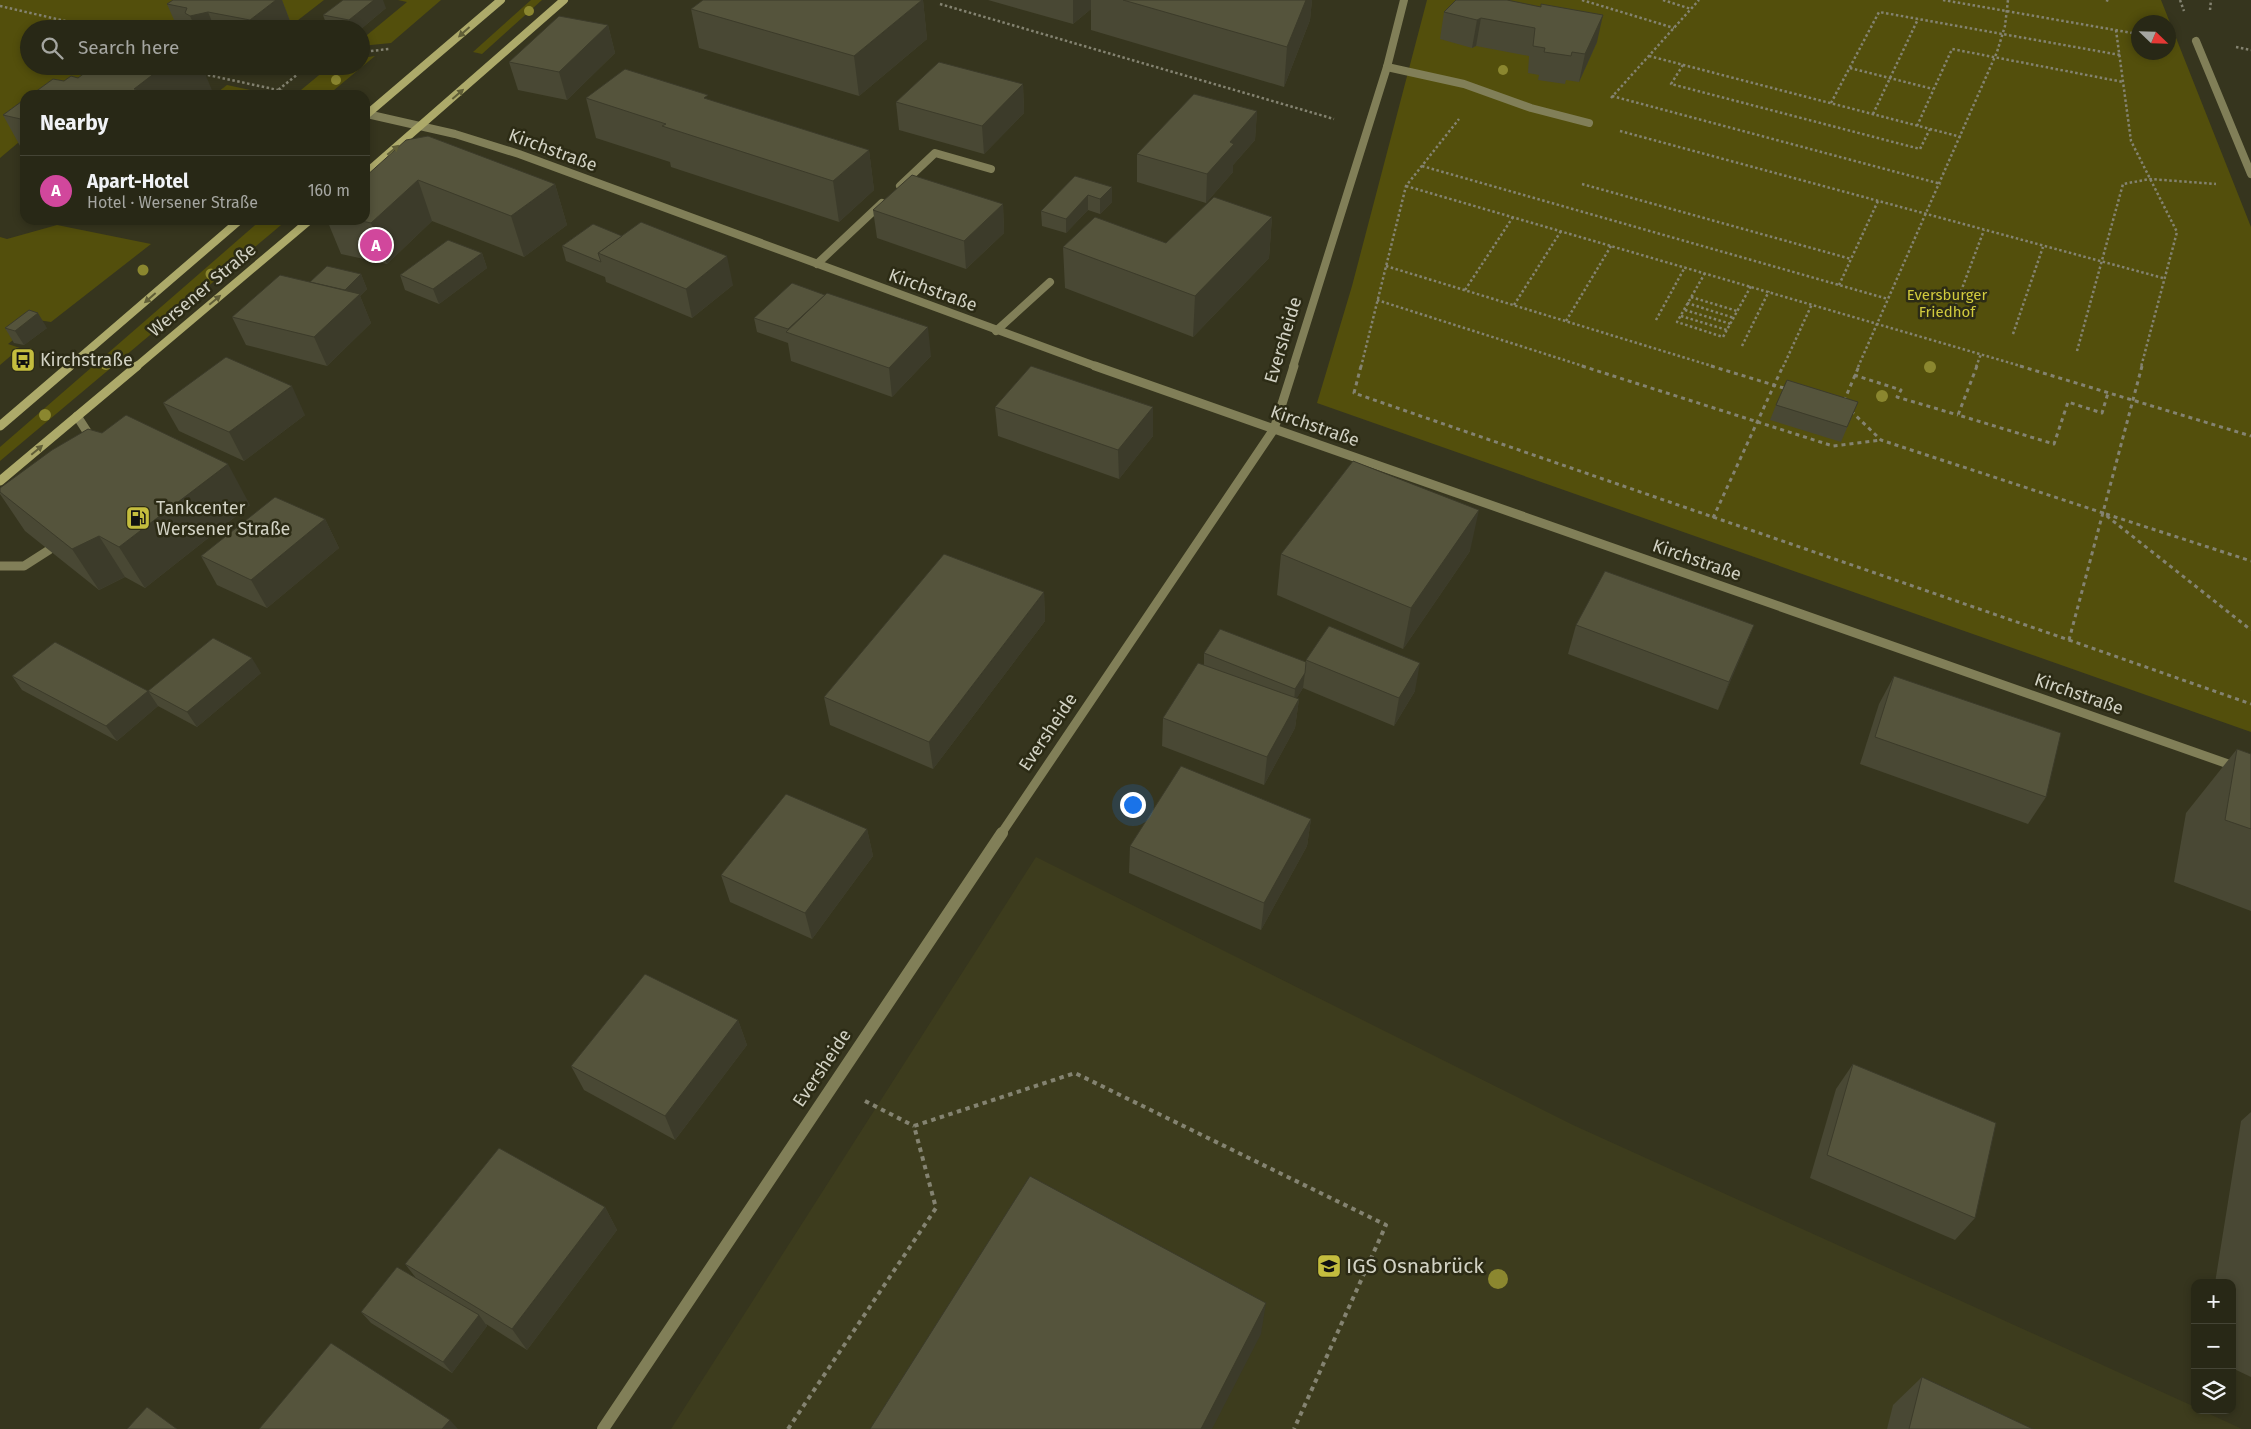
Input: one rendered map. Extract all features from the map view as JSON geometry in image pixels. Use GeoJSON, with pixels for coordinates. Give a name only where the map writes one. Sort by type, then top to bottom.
{"type":"FeatureCollection","features":[{"type":"Feature","properties":{"kind":"main road"},"geometry":{"type":"LineString","coordinates":[[370,112],[501,0]]}},
{"type":"Feature","properties":{"kind":"main road"},"geometry":{"type":"LineString","coordinates":[[370,170],[564,0]]}},
{"type":"Feature","properties":{"kind":"main road","name":"Wersener Straße"},"geometry":{"type":"LineString","coordinates":[[0,426],[234,225]]}},
{"type":"Feature","properties":{"kind":"main road","name":"Wersener Straße"},"geometry":{"type":"LineString","coordinates":[[0,481],[304,225]]}},
{"type":"Feature","properties":{"kind":"street","name":"Eversheide"},"geometry":{"type":"LineString","coordinates":[[603,1429],[832,1084],[1274,428],[1387,67],[1404,0]]}},
{"type":"Feature","properties":{"kind":"street"},"geometry":{"type":"LineString","coordinates":[[2196,41],[2251,174]]}},
{"type":"Feature","properties":{"kind":"street"},"geometry":{"type":"LineString","coordinates":[[1387,67],[1464,84],[1494,97],[1589,123]]}},
{"type":"Feature","properties":{"kind":"street","name":"Kirchstraße"},"geometry":{"type":"LineString","coordinates":[[370,116],[421,126],[519,154],[996,331],[2251,772]]}},
{"type":"Feature","properties":{"kind":"street"},"geometry":{"type":"LineString","coordinates":[[894,192],[935,153],[991,170]]}},
{"type":"Feature","properties":{"kind":"street"},"geometry":{"type":"LineString","coordinates":[[817,264],[887,199]]}},
{"type":"Feature","properties":{"kind":"street"},"geometry":{"type":"LineString","coordinates":[[996,331],[1050,282]]}},
{"type":"Feature","properties":{"kind":"street"},"geometry":{"type":"LineString","coordinates":[[77,416],[99,448]]}},
{"type":"Feature","properties":{"kind":"street"},"geometry":{"type":"LineString","coordinates":[[0,566],[24,566],[49,550]]}},
{"type":"Feature","properties":{"kind":"path"},"geometry":{"type":"LineString","coordinates":[[1582,0],[1674,28]]}},
{"type":"Feature","properties":{"kind":"path"},"geometry":{"type":"LineString","coordinates":[[1663,0],[1692,9]]}},
{"type":"Feature","properties":{"kind":"path"},"geometry":{"type":"LineString","coordinates":[[1699,0],[1589,123],[2163,278]]}},
{"type":"Feature","properties":{"kind":"path"},"geometry":{"type":"LineString","coordinates":[[1943,0],[2131,33]]}},
{"type":"Feature","properties":{"kind":"path"},"geometry":{"type":"LineString","coordinates":[[1842,406],[1877,322],[1929,214],[1961,137],[2003,34],[2008,11],[2008,0]]}},
{"type":"Feature","properties":{"kind":"path"},"geometry":{"type":"LineString","coordinates":[[940,4],[1368,129]]}},
{"type":"Feature","properties":{"kind":"path"},"geometry":{"type":"LineString","coordinates":[[0,6],[61,20]]}},
{"type":"Feature","properties":{"kind":"path"},"geometry":{"type":"LineString","coordinates":[[1831,103],[1879,12],[2120,55]]}},
{"type":"Feature","properties":{"kind":"path"},"geometry":{"type":"LineString","coordinates":[[1873,114],[1918,19]]}},
{"type":"Feature","properties":{"kind":"path"},"geometry":{"type":"LineString","coordinates":[[2069,640],[2134,401],[2163,278],[2177,232],[2131,141],[2116,30]]}},
{"type":"Feature","properties":{"kind":"path"},"geometry":{"type":"LineString","coordinates":[[370,51],[391,49]]}},
{"type":"Feature","properties":{"kind":"path"},"geometry":{"type":"LineString","coordinates":[[1917,126],[1952,49],[2123,82]]}},
{"type":"Feature","properties":{"kind":"path"},"geometry":{"type":"LineString","coordinates":[[1648,56],[1961,137]]}},
{"type":"Feature","properties":{"kind":"path"},"geometry":{"type":"LineString","coordinates":[[1683,65],[1671,84],[1920,149],[1930,129]]}},
{"type":"Feature","properties":{"kind":"path"},"geometry":{"type":"LineString","coordinates":[[1850,68],[1934,88]]}},
{"type":"Feature","properties":{"kind":"path"},"geometry":{"type":"LineString","coordinates":[[205,75],[278,90],[297,75]]}},
{"type":"Feature","properties":{"kind":"path"},"geometry":{"type":"LineString","coordinates":[[1612,96],[1941,184]]}},
{"type":"Feature","properties":{"kind":"path"},"geometry":{"type":"LineString","coordinates":[[1494,97],[1459,119],[1406,186],[1354,393],[2251,704]]}},
{"type":"Feature","properties":{"kind":"path"},"geometry":{"type":"LineString","coordinates":[[1422,166],[1888,299]]}},
{"type":"Feature","properties":{"kind":"path"},"geometry":{"type":"LineString","coordinates":[[2077,351],[2123,184],[2150,179],[2224,184]]}},
{"type":"Feature","properties":{"kind":"path"},"geometry":{"type":"LineString","coordinates":[[1582,184],[1851,259]]}},
{"type":"Feature","properties":{"kind":"path"},"geometry":{"type":"LineString","coordinates":[[1406,186],[1877,322],[2251,436]]}},
{"type":"Feature","properties":{"kind":"path"},"geometry":{"type":"LineString","coordinates":[[1839,285],[1878,201]]}},
{"type":"Feature","properties":{"kind":"path"},"geometry":{"type":"LineString","coordinates":[[1465,290],[1513,217]]}},
{"type":"Feature","properties":{"kind":"path"},"geometry":{"type":"LineString","coordinates":[[1952,315],[1984,230]]}},
{"type":"Feature","properties":{"kind":"path"},"geometry":{"type":"LineString","coordinates":[[1514,305],[1561,231]]}},
{"type":"Feature","properties":{"kind":"path"},"geometry":{"type":"LineString","coordinates":[[1566,322],[1611,246]]}},
{"type":"Feature","properties":{"kind":"path"},"geometry":{"type":"LineString","coordinates":[[2013,334],[2043,246]]}},
{"type":"Feature","properties":{"kind":"path"},"geometry":{"type":"LineString","coordinates":[[1386,266],[1790,390]]}},
{"type":"Feature","properties":{"kind":"path"},"geometry":{"type":"LineString","coordinates":[[1656,320],[1685,267]]}},
{"type":"Feature","properties":{"kind":"path"},"geometry":{"type":"LineString","coordinates":[[1705,273],[1677,322],[1723,337],[1751,286]]}},
{"type":"Feature","properties":{"kind":"path"},"geometry":{"type":"LineString","coordinates":[[1742,346],[1770,291]]}},
{"type":"Feature","properties":{"kind":"path"},"geometry":{"type":"LineString","coordinates":[[1691,297],[1737,311]]}},
{"type":"Feature","properties":{"kind":"path"},"geometry":{"type":"LineString","coordinates":[[1377,300],[1756,423],[1833,446],[1847,446],[1881,440],[2251,561]]}},
{"type":"Feature","properties":{"kind":"path"},"geometry":{"type":"LineString","coordinates":[[1688,303],[1734,318]]}},
{"type":"Feature","properties":{"kind":"path"},"geometry":{"type":"LineString","coordinates":[[1713,518],[1812,304]]}},
{"type":"Feature","properties":{"kind":"path"},"geometry":{"type":"LineString","coordinates":[[1684,310],[1731,324]]}},
{"type":"Feature","properties":{"kind":"path"},"geometry":{"type":"LineString","coordinates":[[1681,316],[1727,330]]}},
{"type":"Feature","properties":{"kind":"path"},"geometry":{"type":"LineString","coordinates":[[1958,416],[1981,354]]}},
{"type":"Feature","properties":{"kind":"path"},"geometry":{"type":"LineString","coordinates":[[1854,375],[1900,390],[1897,397],[2054,444],[2068,402],[2102,413],[2108,393]]}},
{"type":"Feature","properties":{"kind":"path"},"geometry":{"type":"LineString","coordinates":[[1849,410],[1856,413],[1881,440]]}},
{"type":"Feature","properties":{"kind":"path"},"geometry":{"type":"LineString","coordinates":[[2103,513],[2251,630]]}},
{"type":"Feature","properties":{"kind":"path"},"geometry":{"type":"LineString","coordinates":[[832,1084],[914,1126],[1075,1073],[1386,1225],[1294,1429]]}},
{"type":"Feature","properties":{"kind":"path"},"geometry":{"type":"LineString","coordinates":[[788,1429],[936,1208],[914,1126]]}},
{"type":"Feature","properties":{"kind":"shaded area","name":"IGS Osnabrück"},"geometry":{"type":"Polygon","coordinates":[[[1036,857],[1573,1125],[2191,1405],[2191,1414],[2210,1414],[2242,1429],[671,1429],[1036,857]]]}},
{"type":"Feature","properties":{"kind":"green space"},"geometry":{"type":"Polygon","coordinates":[[[0,0],[324,0],[298,20],[271,20],[209,9],[191,20],[20,20],[20,75],[108,75],[88,90],[20,90],[20,141],[0,158],[0,0]]]}},
{"type":"Feature","properties":{"kind":"green space"},"geometry":{"type":"Polygon","coordinates":[[[398,0],[441,0],[391,43],[370,45],[370,33],[407,2],[398,0]]]}},
{"type":"Feature","properties":{"kind":"green space"},"geometry":{"type":"Polygon","coordinates":[[[531,0],[542,0],[482,54],[473,52],[531,0]]]}},
{"type":"Feature","properties":{"kind":"green space","name":"Eversburger Friedhof"},"geometry":{"type":"Polygon","coordinates":[[[1427,0],[2161,0],[2167,15],[2131,15],[2131,60],[2176,60],[2176,38],[2251,227],[2251,732],[1317,403],[1352,286],[1427,0]]]}},
{"type":"Feature","properties":{"kind":"green space"},"geometry":{"type":"Polygon","coordinates":[[[319,75],[352,75],[334,90],[301,90],[319,75]]]}},
{"type":"Feature","properties":{"kind":"green space"},"geometry":{"type":"Polygon","coordinates":[[[227,85],[250,90],[220,90],[227,85]]]}},
{"type":"Feature","properties":{"kind":"green space"},"geometry":{"type":"Polygon","coordinates":[[[57,225],[151,244],[51,322],[38,320],[8,344],[20,348],[0,365],[0,237],[7,239],[57,225]]]}},
{"type":"Feature","properties":{"kind":"green space"},"geometry":{"type":"Polygon","coordinates":[[[255,225],[281,225],[0,461],[0,447],[255,225]]]}},
{"type":"Feature","properties":{"kind":"building"},"geometry":{"type":"Polygon","coordinates":[[[173,0],[276,0],[250,20],[208,12],[190,16],[185,13],[187,8],[167,4],[173,0]]]}},
{"type":"Feature","properties":{"kind":"building"},"geometry":{"type":"Polygon","coordinates":[[[343,0],[374,0],[349,20],[323,15],[343,0]]]}},
{"type":"Feature","properties":{"kind":"building"},"geometry":{"type":"Polygon","coordinates":[[[703,0],[922,0],[854,56],[691,9],[703,0]]]}},
{"type":"Feature","properties":{"kind":"building"},"geometry":{"type":"Polygon","coordinates":[[[1123,0],[1306,0],[1287,47],[1123,0]]]}},
{"type":"Feature","properties":{"kind":"building"},"geometry":{"type":"Polygon","coordinates":[[[1456,0],[1507,0],[1541,7],[1541,4],[1603,15],[1585,54],[1572,52],[1571,56],[1544,52],[1545,48],[1533,46],[1535,28],[1481,18],[1477,20],[1444,12],[1456,0]]]}},
{"type":"Feature","properties":{"kind":"building"},"geometry":{"type":"Polygon","coordinates":[[[559,16],[608,25],[559,72],[509,62],[559,16]]]}},
{"type":"Feature","properties":{"kind":"building"},"geometry":{"type":"Polygon","coordinates":[[[939,62],[1023,84],[982,126],[896,102],[939,62]]]}},
{"type":"Feature","properties":{"kind":"building"},"geometry":{"type":"Polygon","coordinates":[[[625,69],[708,95],[704,98],[869,150],[833,181],[662,126],[666,124],[586,98],[625,69]]]}},
{"type":"Feature","properties":{"kind":"building"},"geometry":{"type":"Polygon","coordinates":[[[82,75],[152,75],[134,89],[140,90],[38,90],[53,79],[64,81],[71,76],[78,78],[82,75]]]}},
{"type":"Feature","properties":{"kind":"building"},"geometry":{"type":"Polygon","coordinates":[[[1194,94],[1257,111],[1230,142],[1234,144],[1207,174],[1137,154],[1194,94]]]}},
{"type":"Feature","properties":{"kind":"building"},"geometry":{"type":"Polygon","coordinates":[[[20,103],[20,119],[3,115],[20,103]]]}},
{"type":"Feature","properties":{"kind":"building"},"geometry":{"type":"Polygon","coordinates":[[[428,136],[555,184],[511,216],[418,180],[370,223],[370,172],[406,140],[428,136]]]}},
{"type":"Feature","properties":{"kind":"building"},"geometry":{"type":"Polygon","coordinates":[[[912,175],[1003,204],[964,241],[873,210],[912,175]]]}},
{"type":"Feature","properties":{"kind":"building"},"geometry":{"type":"Polygon","coordinates":[[[1075,176],[1112,187],[1100,199],[1088,195],[1066,219],[1041,211],[1075,176]]]}},
{"type":"Feature","properties":{"kind":"building"},"geometry":{"type":"Polygon","coordinates":[[[1214,197],[1272,217],[1195,296],[1063,247],[1095,217],[1166,243],[1214,197]]]}},
{"type":"Feature","properties":{"kind":"building"},"geometry":{"type":"Polygon","coordinates":[[[641,222],[727,256],[686,289],[598,253],[641,222]]]}},
{"type":"Feature","properties":{"kind":"building"},"geometry":{"type":"Polygon","coordinates":[[[593,224],[622,236],[598,253],[601,262],[562,246],[593,224]]]}},
{"type":"Feature","properties":{"kind":"building"},"geometry":{"type":"Polygon","coordinates":[[[448,240],[482,253],[433,289],[400,275],[448,240]]]}},
{"type":"Feature","properties":{"kind":"building"},"geometry":{"type":"Polygon","coordinates":[[[327,266],[361,274],[345,290],[310,282],[327,266]]]}},
{"type":"Feature","properties":{"kind":"building"},"geometry":{"type":"Polygon","coordinates":[[[280,275],[360,294],[314,337],[232,317],[280,275]]]}},
{"type":"Feature","properties":{"kind":"building"},"geometry":{"type":"Polygon","coordinates":[[[792,283],[825,295],[788,329],[754,318],[792,283]]]}},
{"type":"Feature","properties":{"kind":"building"},"geometry":{"type":"Polygon","coordinates":[[[827,293],[928,327],[889,368],[786,332],[827,293]]]}},
{"type":"Feature","properties":{"kind":"building"},"geometry":{"type":"Polygon","coordinates":[[[29,310],[38,313],[15,331],[5,328],[29,310]]]}},
{"type":"Feature","properties":{"kind":"building"},"geometry":{"type":"Polygon","coordinates":[[[226,357],[292,386],[229,432],[163,403],[226,357]]]}},
{"type":"Feature","properties":{"kind":"building"},"geometry":{"type":"Polygon","coordinates":[[[1031,366],[1153,407],[1118,450],[995,407],[1031,366]]]}},
{"type":"Feature","properties":{"kind":"building"},"geometry":{"type":"Polygon","coordinates":[[[1787,380],[1858,402],[1847,427],[1776,405],[1787,380]]]}},
{"type":"Feature","properties":{"kind":"building"},"geometry":{"type":"Polygon","coordinates":[[[126,415],[228,464],[119,547],[99,536],[72,549],[0,492],[0,488],[52,450],[88,429],[102,433],[126,415]]]}},
{"type":"Feature","properties":{"kind":"building"},"geometry":{"type":"Polygon","coordinates":[[[1353,461],[1479,510],[1411,608],[1281,554],[1353,461]]]}},
{"type":"Feature","properties":{"kind":"building"},"geometry":{"type":"Polygon","coordinates":[[[275,497],[325,519],[251,580],[201,556],[275,497]]]}},
{"type":"Feature","properties":{"kind":"building"},"geometry":{"type":"Polygon","coordinates":[[[944,554],[1044,592],[929,742],[824,697],[944,554]]]}},
{"type":"Feature","properties":{"kind":"building"},"geometry":{"type":"Polygon","coordinates":[[[1605,571],[1754,625],[1729,682],[1576,625],[1605,571]]]}},
{"type":"Feature","properties":{"kind":"building"},"geometry":{"type":"Polygon","coordinates":[[[1329,626],[1420,663],[1399,698],[1306,660],[1329,626]]]}},
{"type":"Feature","properties":{"kind":"building"},"geometry":{"type":"Polygon","coordinates":[[[1220,629],[1306,662],[1305,673],[1295,689],[1204,653],[1220,629]]]}},
{"type":"Feature","properties":{"kind":"building"},"geometry":{"type":"Polygon","coordinates":[[[213,638],[252,658],[187,712],[148,691],[213,638]]]}},
{"type":"Feature","properties":{"kind":"building"},"geometry":{"type":"Polygon","coordinates":[[[55,642],[148,691],[106,726],[12,676],[55,642]]]}},
{"type":"Feature","properties":{"kind":"building"},"geometry":{"type":"Polygon","coordinates":[[[1198,663],[1299,699],[1267,757],[1163,718],[1198,663]]]}},
{"type":"Feature","properties":{"kind":"building"},"geometry":{"type":"Polygon","coordinates":[[[1894,676],[2061,733],[2046,797],[1875,737],[1894,676]]]}},
{"type":"Feature","properties":{"kind":"building"},"geometry":{"type":"Polygon","coordinates":[[[2237,749],[2251,754],[2251,829],[2225,820],[2237,749]]]}},
{"type":"Feature","properties":{"kind":"building"},"geometry":{"type":"Polygon","coordinates":[[[1181,766],[1311,819],[1264,903],[1130,846],[1181,766]]]}},
{"type":"Feature","properties":{"kind":"building"},"geometry":{"type":"Polygon","coordinates":[[[786,794],[867,829],[805,913],[721,875],[786,794]]]}},
{"type":"Feature","properties":{"kind":"building"},"geometry":{"type":"Polygon","coordinates":[[[645,974],[738,1020],[665,1116],[571,1066],[645,974]]]}},
{"type":"Feature","properties":{"kind":"building"},"geometry":{"type":"Polygon","coordinates":[[[1853,1064],[1996,1123],[1975,1218],[1827,1155],[1853,1064]]]}},
{"type":"Feature","properties":{"kind":"building"},"geometry":{"type":"Polygon","coordinates":[[[499,1148],[605,1207],[512,1329],[405,1264],[499,1148]]]}},
{"type":"Feature","properties":{"kind":"building"},"geometry":{"type":"Polygon","coordinates":[[[1030,1176],[1266,1303],[1201,1429],[870,1429],[1030,1176]]]}},
{"type":"Feature","properties":{"kind":"building"},"geometry":{"type":"Polygon","coordinates":[[[397,1267],[479,1315],[443,1362],[361,1312],[397,1267]]]}},
{"type":"Feature","properties":{"kind":"building"},"geometry":{"type":"Polygon","coordinates":[[[331,1343],[450,1420],[442,1429],[259,1429],[331,1343]]]}},
{"type":"Feature","properties":{"kind":"building"},"geometry":{"type":"Polygon","coordinates":[[[1922,1377],[2033,1429],[1909,1429],[1922,1377]]]}},
{"type":"Feature","properties":{"kind":"building"},"geometry":{"type":"Polygon","coordinates":[[[147,1407],[177,1429],[127,1429],[147,1407]]]}},
{"type":"Feature","properties":{"kind":"place","name":"Apart-Hotel"},"geometry":{"type":"Point","coordinates":[376,245]}},
{"type":"Feature","properties":{"kind":"place","name":"Kirchstraße"},"geometry":{"type":"Point","coordinates":[23,360]}},
{"type":"Feature","properties":{"kind":"place","name":"Tankcenter Wersener Straße"},"geometry":{"type":"Point","coordinates":[138,518]}},
{"type":"Feature","properties":{"kind":"place","name":"IGS Osnabrück"},"geometry":{"type":"Point","coordinates":[1329,1266]}}]}
